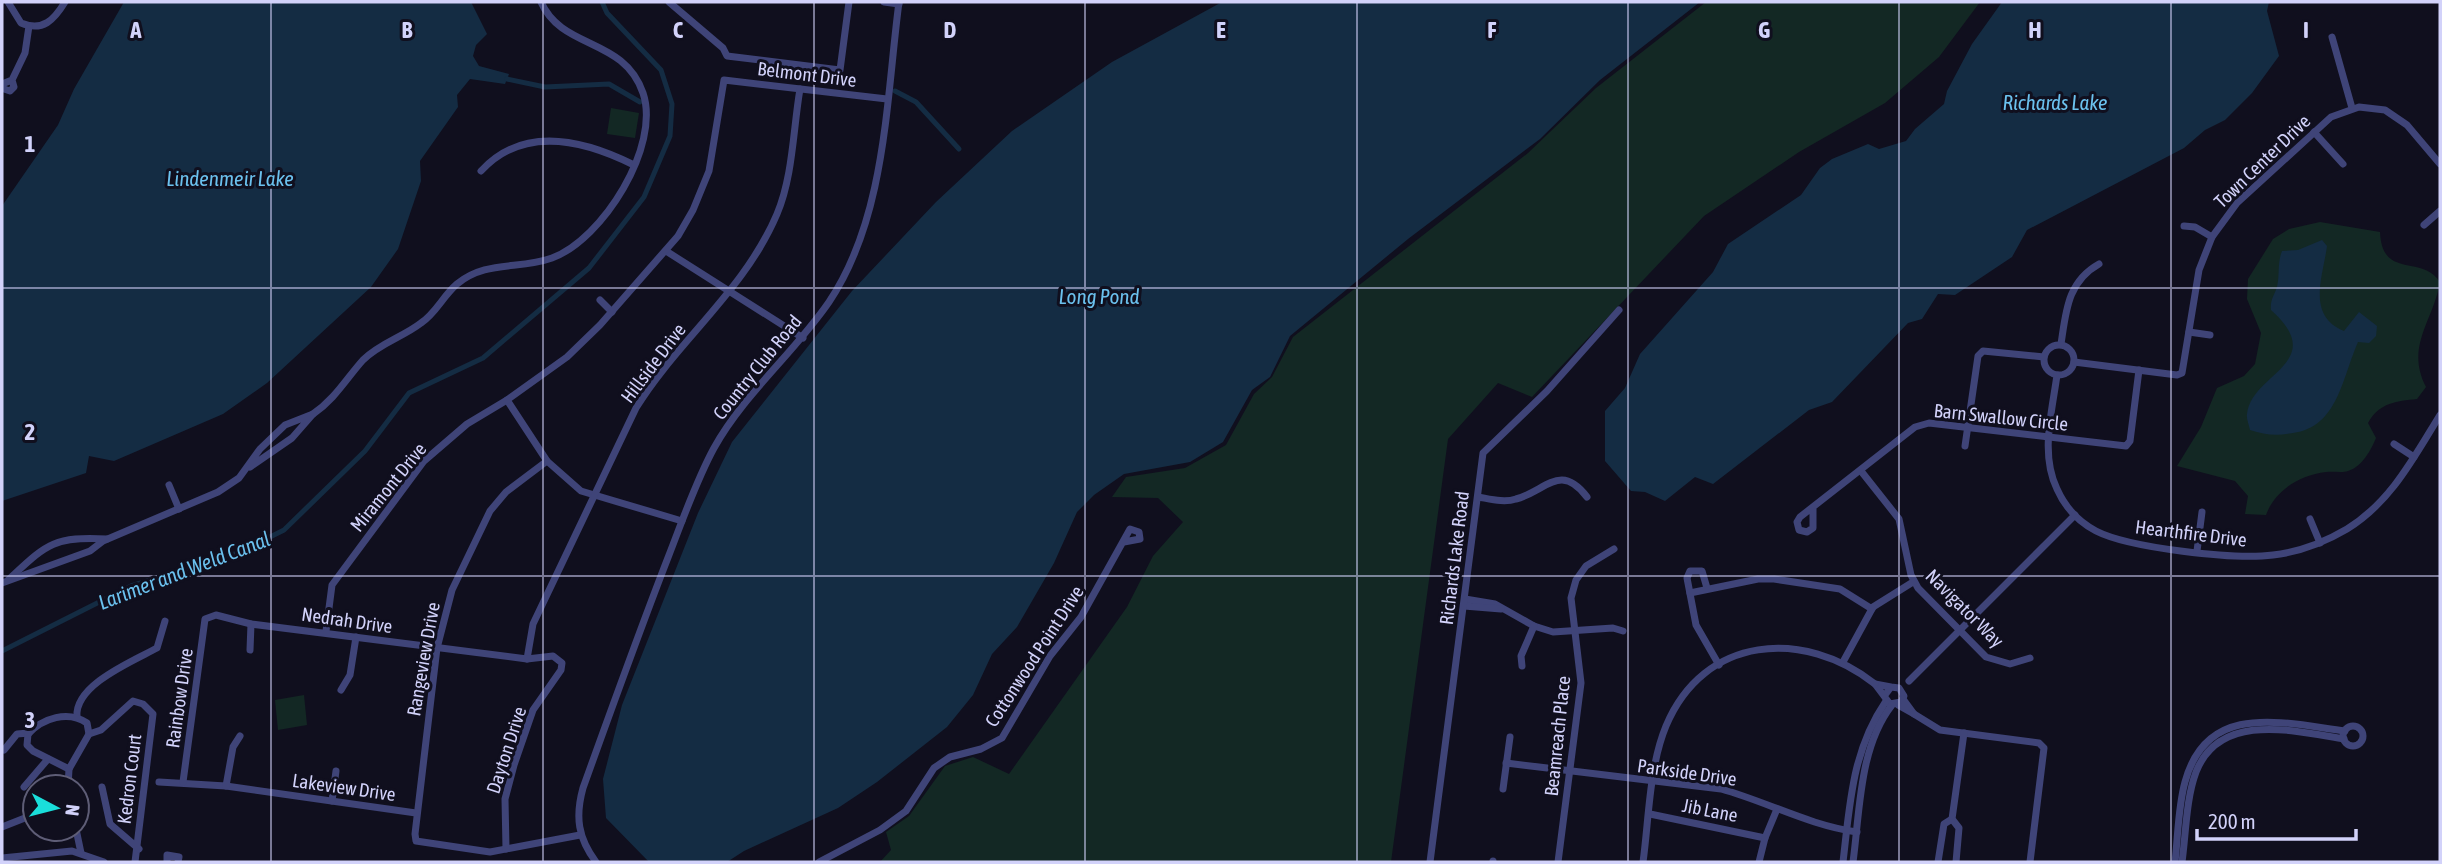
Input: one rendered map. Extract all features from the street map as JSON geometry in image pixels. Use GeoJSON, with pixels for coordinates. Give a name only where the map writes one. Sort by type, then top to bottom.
{"type":"FeatureCollection","features":[{"type":"Feature","properties":{"kind":"street"},"geometry":{"type":"LineString","coordinates":[[8,2],[14,16],[29,26],[37,27],[52,20],[65,2]]}},
{"type":"Feature","properties":{"kind":"street"},"geometry":{"type":"LineString","coordinates":[[4,582],[29,576],[78,556],[108,539],[218,492],[292,438],[313,414],[330,402],[372,352],[420,324],[469,276],[500,265],[540,261],[574,246],[594,228],[616,199],[634,165],[645,139],[648,117],[638,80],[610,51],[558,27],[541,2]]}},
{"type":"Feature","properties":{"kind":"street"},"geometry":{"type":"LineString","coordinates":[[669,2],[723,48],[727,56],[840,71],[849,2]]}},
{"type":"Feature","properties":{"kind":"street"},"geometry":{"type":"LineString","coordinates":[[884,2],[899,3]]}},
{"type":"Feature","properties":{"kind":"street","name":"Country Club Road"},"geometry":{"type":"LineString","coordinates":[[580,835],[579,803],[583,788],[682,521],[713,449],[727,426],[803,338],[836,291],[865,229],[875,190],[899,3]]}},
{"type":"Feature","properties":{"kind":"street"},"geometry":{"type":"LineString","coordinates":[[12,80],[25,53],[29,26]]}},
{"type":"Feature","properties":{"kind":"street"},"geometry":{"type":"LineString","coordinates":[[2332,37],[2352,108],[2376,108],[2399,118],[2440,164]]}},
{"type":"Feature","properties":{"kind":"street","name":"Belmont Drive"},"geometry":{"type":"LineString","coordinates":[[724,80],[887,99]]}},
{"type":"Feature","properties":{"kind":"street","name":"Miramont Drive"},"geometry":{"type":"LineString","coordinates":[[326,631],[332,585],[425,461],[456,432],[507,400],[567,356],[612,312],[666,251],[690,217],[705,184],[715,143],[724,80]]}},
{"type":"Feature","properties":{"kind":"street","name":"Hillside Drive"},"geometry":{"type":"LineString","coordinates":[[527,659],[533,624],[593,496],[645,395],[730,292],[777,213],[788,177],[800,89]]}},
{"type":"Feature","properties":{"kind":"street","name":"Town Center Drive"},"geometry":{"type":"LineString","coordinates":[[2139,370],[2177,375],[2182,373],[2199,270],[2212,237],[2237,203],[2314,132],[2331,117],[2352,108]]}},
{"type":"Feature","properties":{"kind":"street"},"geometry":{"type":"LineString","coordinates":[[2314,132],[2343,164]]}},
{"type":"Feature","properties":{"kind":"street"},"geometry":{"type":"LineString","coordinates":[[481,171],[504,151],[534,141],[587,145],[634,165]]}},
{"type":"Feature","properties":{"kind":"street"},"geometry":{"type":"LineString","coordinates":[[2424,225],[2440,211]]}},
{"type":"Feature","properties":{"kind":"street"},"geometry":{"type":"LineString","coordinates":[[2184,226],[2195,227],[2212,237]]}},
{"type":"Feature","properties":{"kind":"street"},"geometry":{"type":"LineString","coordinates":[[666,251],[803,338]]}},
{"type":"Feature","properties":{"kind":"street"},"geometry":{"type":"LineString","coordinates":[[2061,345],[2071,291],[2080,279],[2099,264]]}},
{"type":"Feature","properties":{"kind":"street"},"geometry":{"type":"LineString","coordinates":[[600,300],[612,312]]}},
{"type":"Feature","properties":{"kind":"street","name":"Richards Lake Road"},"geometry":{"type":"LineString","coordinates":[[1430,862],[1483,453],[1510,423],[1547,391],[1619,310]]}},
{"type":"Feature","properties":{"kind":"street"},"geometry":{"type":"LineString","coordinates":[[2189,332],[2210,335]]}},
{"type":"Feature","properties":{"kind":"street"},"geometry":{"type":"LineString","coordinates":[[2061,345],[2072,352],[2074,362],[2069,371],[2057,375],[2048,370],[2044,357],[2052,346],[2061,345]]}},
{"type":"Feature","properties":{"kind":"street"},"geometry":{"type":"LineString","coordinates":[[1965,446],[1978,356],[1983,351],[2044,357]]}},
{"type":"Feature","properties":{"kind":"street"},"geometry":{"type":"LineString","coordinates":[[2074,362],[2139,370]]}},
{"type":"Feature","properties":{"kind":"street","name":"Barn Swallow Circle"},"geometry":{"type":"LineString","coordinates":[[1813,508],[1916,428],[1929,422],[2123,447],[2128,444],[2139,370]]}},
{"type":"Feature","properties":{"kind":"street","name":"Hearthfire Drive"},"geometry":{"type":"LineString","coordinates":[[2057,375],[2048,459],[2053,481],[2075,515],[2095,531],[2114,539],[2197,551],[2258,556],[2290,552],[2320,543],[2348,528],[2378,505],[2414,457],[2440,415]]}},
{"type":"Feature","properties":{"kind":"street"},"geometry":{"type":"LineString","coordinates":[[507,400],[547,461],[581,491],[682,521]]}},
{"type":"Feature","properties":{"kind":"street"},"geometry":{"type":"LineString","coordinates":[[250,467],[260,449],[285,425],[313,414]]}},
{"type":"Feature","properties":{"kind":"street"},"geometry":{"type":"LineString","coordinates":[[2394,444],[2414,457]]}},
{"type":"Feature","properties":{"kind":"street","name":"Rangeview Drive"},"geometry":{"type":"LineString","coordinates":[[416,813],[437,648],[452,590],[483,522],[506,492],[547,461]]}},
{"type":"Feature","properties":{"kind":"street","name":"Navigator Way"},"geometry":{"type":"LineString","coordinates":[[1861,471],[1899,519],[1913,582],[1986,657],[1999,663],[2010,664],[2031,659]]}},
{"type":"Feature","properties":{"kind":"street"},"geometry":{"type":"LineString","coordinates":[[1478,497],[1518,499],[1546,483],[1560,480],[1576,484],[1587,497]]}},
{"type":"Feature","properties":{"kind":"street"},"geometry":{"type":"LineString","coordinates":[[169,485],[179,509]]}},
{"type":"Feature","properties":{"kind":"street"},"geometry":{"type":"LineString","coordinates":[[2197,551],[2202,512]]}},
{"type":"Feature","properties":{"kind":"street"},"geometry":{"type":"LineString","coordinates":[[1843,862],[1862,743],[1909,681],[2075,515]]}},
{"type":"Feature","properties":{"kind":"street"},"geometry":{"type":"LineString","coordinates":[[2310,519],[2320,543]]}},
{"type":"Feature","properties":{"kind":"street"},"geometry":{"type":"LineString","coordinates":[[4,582],[31,556],[51,545],[85,537],[108,539]]}},
{"type":"Feature","properties":{"kind":"street","name":"Cottonwood Point Drive"},"geometry":{"type":"LineString","coordinates":[[819,862],[880,830],[906,811],[934,768],[950,757],[981,749],[1002,738],[1051,656],[1081,617],[1124,542]]}},
{"type":"Feature","properties":{"kind":"street","name":"Beamreach Place"},"geometry":{"type":"LineString","coordinates":[[1558,862],[1581,683],[1571,606],[1576,580],[1592,561],[1614,548]]}},
{"type":"Feature","properties":{"kind":"street"},"geometry":{"type":"LineString","coordinates":[[1707,588],[1702,570],[1693,569],[1687,574],[1696,625],[1719,665]]}},
{"type":"Feature","properties":{"kind":"street"},"geometry":{"type":"LineString","coordinates":[[1690,593],[1707,588],[1774,579],[1840,589],[1872,609]]}},
{"type":"Feature","properties":{"kind":"street"},"geometry":{"type":"LineString","coordinates":[[1843,662],[1872,609],[1913,582]]}},
{"type":"Feature","properties":{"kind":"street"},"geometry":{"type":"LineString","coordinates":[[1464,602],[1501,609],[1534,626],[1553,632],[1613,628],[1623,631]]}},
{"type":"Feature","properties":{"kind":"street","name":"Nedrah Drive"},"geometry":{"type":"LineString","coordinates":[[205,619],[216,615],[251,624],[326,631],[527,659]]}},
{"type":"Feature","properties":{"kind":"street","name":"Rainbow Drive"},"geometry":{"type":"LineString","coordinates":[[183,782],[205,619]]}},
{"type":"Feature","properties":{"kind":"street"},"geometry":{"type":"LineString","coordinates":[[77,717],[80,701],[102,678],[157,648],[165,621]]}},
{"type":"Feature","properties":{"kind":"street"},"geometry":{"type":"LineString","coordinates":[[250,650],[251,624]]}},
{"type":"Feature","properties":{"kind":"street"},"geometry":{"type":"LineString","coordinates":[[1522,666],[1521,656],[1534,626]]}},
{"type":"Feature","properties":{"kind":"street"},"geometry":{"type":"LineString","coordinates":[[341,690],[350,675],[356,637]]}},
{"type":"Feature","properties":{"kind":"street"},"geometry":{"type":"LineString","coordinates":[[1643,862],[1659,748],[1670,717],[1688,691],[1719,665],[1748,653],[1778,648],[1812,650],[1843,662],[1940,730],[2039,743],[2044,748],[2030,862]]}},
{"type":"Feature","properties":{"kind":"street","name":"Dayton Drive"},"geometry":{"type":"LineString","coordinates":[[506,849],[505,799],[514,765],[533,710],[562,667],[560,659],[554,656],[527,659]]}},
{"type":"Feature","properties":{"kind":"street"},"geometry":{"type":"LineString","coordinates":[[1853,862],[1867,760],[1880,725],[1895,697]]}},
{"type":"Feature","properties":{"kind":"street","name":"Kedron Court"},"geometry":{"type":"LineString","coordinates":[[89,734],[101,730],[132,701],[143,704],[153,714],[139,849],[135,862]]}},
{"type":"Feature","properties":{"kind":"street"},"geometry":{"type":"LineString","coordinates":[[4,750],[17,734],[29,733],[61,716],[77,717],[87,723],[89,734],[69,773]]}},
{"type":"Feature","properties":{"kind":"street"},"geometry":{"type":"LineString","coordinates":[[2175,862],[2186,803],[2202,761],[2224,735],[2246,730],[2291,728],[2345,735]]}},
{"type":"Feature","properties":{"kind":"street"},"geometry":{"type":"LineString","coordinates":[[29,733],[27,745],[48,759],[69,768]]}},
{"type":"Feature","properties":{"kind":"street"},"geometry":{"type":"LineString","coordinates":[[1956,862],[1959,828],[1952,819],[1964,733]]}},
{"type":"Feature","properties":{"kind":"street"},"geometry":{"type":"LineString","coordinates":[[226,786],[233,747],[240,736]]}},
{"type":"Feature","properties":{"kind":"street"},"geometry":{"type":"LineString","coordinates":[[1503,789],[1510,737]]}},
{"type":"Feature","properties":{"kind":"street"},"geometry":{"type":"LineString","coordinates":[[36,773],[48,759]]}},
{"type":"Feature","properties":{"kind":"street","name":"Parkside Drive"},"geometry":{"type":"LineString","coordinates":[[1506,763],[1721,789],[1823,827],[1857,832]]}},
{"type":"Feature","properties":{"kind":"street"},"geometry":{"type":"LineString","coordinates":[[332,801],[336,771]]}},
{"type":"Feature","properties":{"kind":"street","name":"Lakeview Drive"},"geometry":{"type":"LineString","coordinates":[[159,782],[226,786],[416,813],[416,841],[490,852],[580,835]]}},
{"type":"Feature","properties":{"kind":"street","name":"Kedron Court"},"geometry":{"type":"LineString","coordinates":[[102,787],[110,824],[139,849]]}},
{"type":"Feature","properties":{"kind":"street"},"geometry":{"type":"LineString","coordinates":[[2182,862],[2186,803]]}},
{"type":"Feature","properties":{"kind":"street"},"geometry":{"type":"LineString","coordinates":[[1759,862],[1777,809]]}},
{"type":"Feature","properties":{"kind":"street","name":"Jib Lane"},"geometry":{"type":"LineString","coordinates":[[1650,814],[1765,838]]}},
{"type":"Feature","properties":{"kind":"street"},"geometry":{"type":"LineString","coordinates":[[1938,862],[1944,824],[1952,819]]}},
{"type":"Feature","properties":{"kind":"street"},"geometry":{"type":"LineString","coordinates":[[2,827],[21,821]]}},
{"type":"Feature","properties":{"kind":"street"},"geometry":{"type":"LineString","coordinates":[[580,835],[596,862]]}},
{"type":"Feature","properties":{"kind":"street"},"geometry":{"type":"LineString","coordinates":[[79,843],[81,853]]}},
{"type":"Feature","properties":{"kind":"street"},"geometry":{"type":"LineString","coordinates":[[2,859],[81,853],[104,862]]}},
{"type":"Feature","properties":{"kind":"street"},"geometry":{"type":"LineString","coordinates":[[167,862],[167,855],[179,857],[178,862]]}},
{"type":"Feature","properties":{"kind":"green space"},"geometry":{"type":"Polygon","coordinates":[[[1706,2],[1980,2],[1939,57],[1885,103],[1799,152],[1704,216],[1532,397],[1498,383],[1448,439],[1391,862],[880,862],[891,850],[886,832],[909,816],[945,766],[973,757],[1009,774],[1127,607],[1153,556],[1183,522],[1158,498],[1112,497],[1126,477],[1185,468],[1226,445],[1254,394],[1272,377],[1293,337],[1528,153],[1596,88],[1706,2]]]}},
{"type":"Feature","properties":{"kind":"green space"},"geometry":{"type":"Polygon","coordinates":[[[611,108],[639,113],[635,138],[607,134],[611,108]]]}},
{"type":"Feature","properties":{"kind":"green space"},"geometry":{"type":"Polygon","coordinates":[[[2320,222],[2380,232],[2382,247],[2395,262],[2423,269],[2440,282],[2419,346],[2420,372],[2426,387],[2417,399],[2389,404],[2372,416],[2368,423],[2376,438],[2369,453],[2358,466],[2346,472],[2307,476],[2282,491],[2266,515],[2245,514],[2248,496],[2235,481],[2177,466],[2201,427],[2217,388],[2244,376],[2255,364],[2261,333],[2247,299],[2248,279],[2273,239],[2289,229],[2320,222]]]}},
{"type":"Feature","properties":{"kind":"green space"},"geometry":{"type":"Polygon","coordinates":[[[304,695],[307,725],[278,730],[275,700],[304,695]]]}},
{"type":"Feature","properties":{"kind":"water","name":"Lindenmeir Lake"},"geometry":{"type":"Polygon","coordinates":[[[124,2],[471,2],[487,34],[476,45],[473,56],[479,66],[509,74],[505,84],[470,79],[457,95],[458,107],[420,161],[421,181],[398,249],[371,287],[267,383],[223,414],[114,461],[89,456],[86,473],[2,501],[2,206],[58,125],[74,89],[124,2]]]}},
{"type":"Feature","properties":{"kind":"water","name":"Long Pond"},"geometry":{"type":"Polygon","coordinates":[[[1222,2],[1700,2],[1600,80],[1540,139],[1408,239],[1290,336],[1270,377],[1252,390],[1223,442],[1190,462],[1124,474],[1094,495],[1077,512],[1054,563],[1017,627],[992,654],[973,695],[947,727],[877,782],[838,808],[744,851],[727,862],[649,862],[606,818],[603,779],[622,705],[698,513],[732,442],[852,291],[936,202],[1012,131],[1112,62],[1222,2]]]}},
{"type":"Feature","properties":{"kind":"water","name":"Richards Lake"},"geometry":{"type":"Polygon","coordinates":[[[2002,2],[2269,2],[2267,11],[2279,56],[2252,93],[2225,120],[2205,130],[2184,148],[2027,230],[2012,257],[1955,295],[1938,294],[1922,319],[1908,323],[1832,402],[1809,410],[1713,484],[1695,477],[1665,501],[1645,492],[1631,491],[1605,461],[1605,411],[1625,388],[1640,354],[1713,272],[1728,244],[1801,195],[1820,168],[1832,159],[1868,144],[1879,149],[1906,141],[1915,129],[1944,104],[1947,91],[1972,44],[2002,2]]]}},
{"type":"Feature","properties":{"kind":"water"},"geometry":{"type":"Polygon","coordinates":[[[2322,240],[2327,246],[2320,294],[2325,315],[2332,324],[2344,331],[2359,312],[2377,326],[2376,336],[2369,343],[2358,342],[2336,399],[2320,421],[2308,429],[2287,434],[2271,435],[2250,430],[2247,416],[2252,400],[2283,366],[2293,343],[2287,328],[2271,310],[2282,251],[2298,250],[2322,240]]]}},
{"type":"Feature","properties":{"kind":"waterway","name":"Larimer and Weld Canal"},"geometry":{"type":"LineString","coordinates":[[2,651],[131,586],[238,553],[284,530],[365,451],[409,393],[483,358],[589,268],[644,197],[670,136],[672,104],[661,70],[607,13],[602,2]]}},
{"type":"Feature","properties":{"kind":"waterway"},"geometry":{"type":"LineString","coordinates":[[507,79],[545,87],[609,84],[640,102]]}},
{"type":"Feature","properties":{"kind":"waterway"},"geometry":{"type":"LineString","coordinates":[[895,91],[916,102],[959,149]]}}]}
